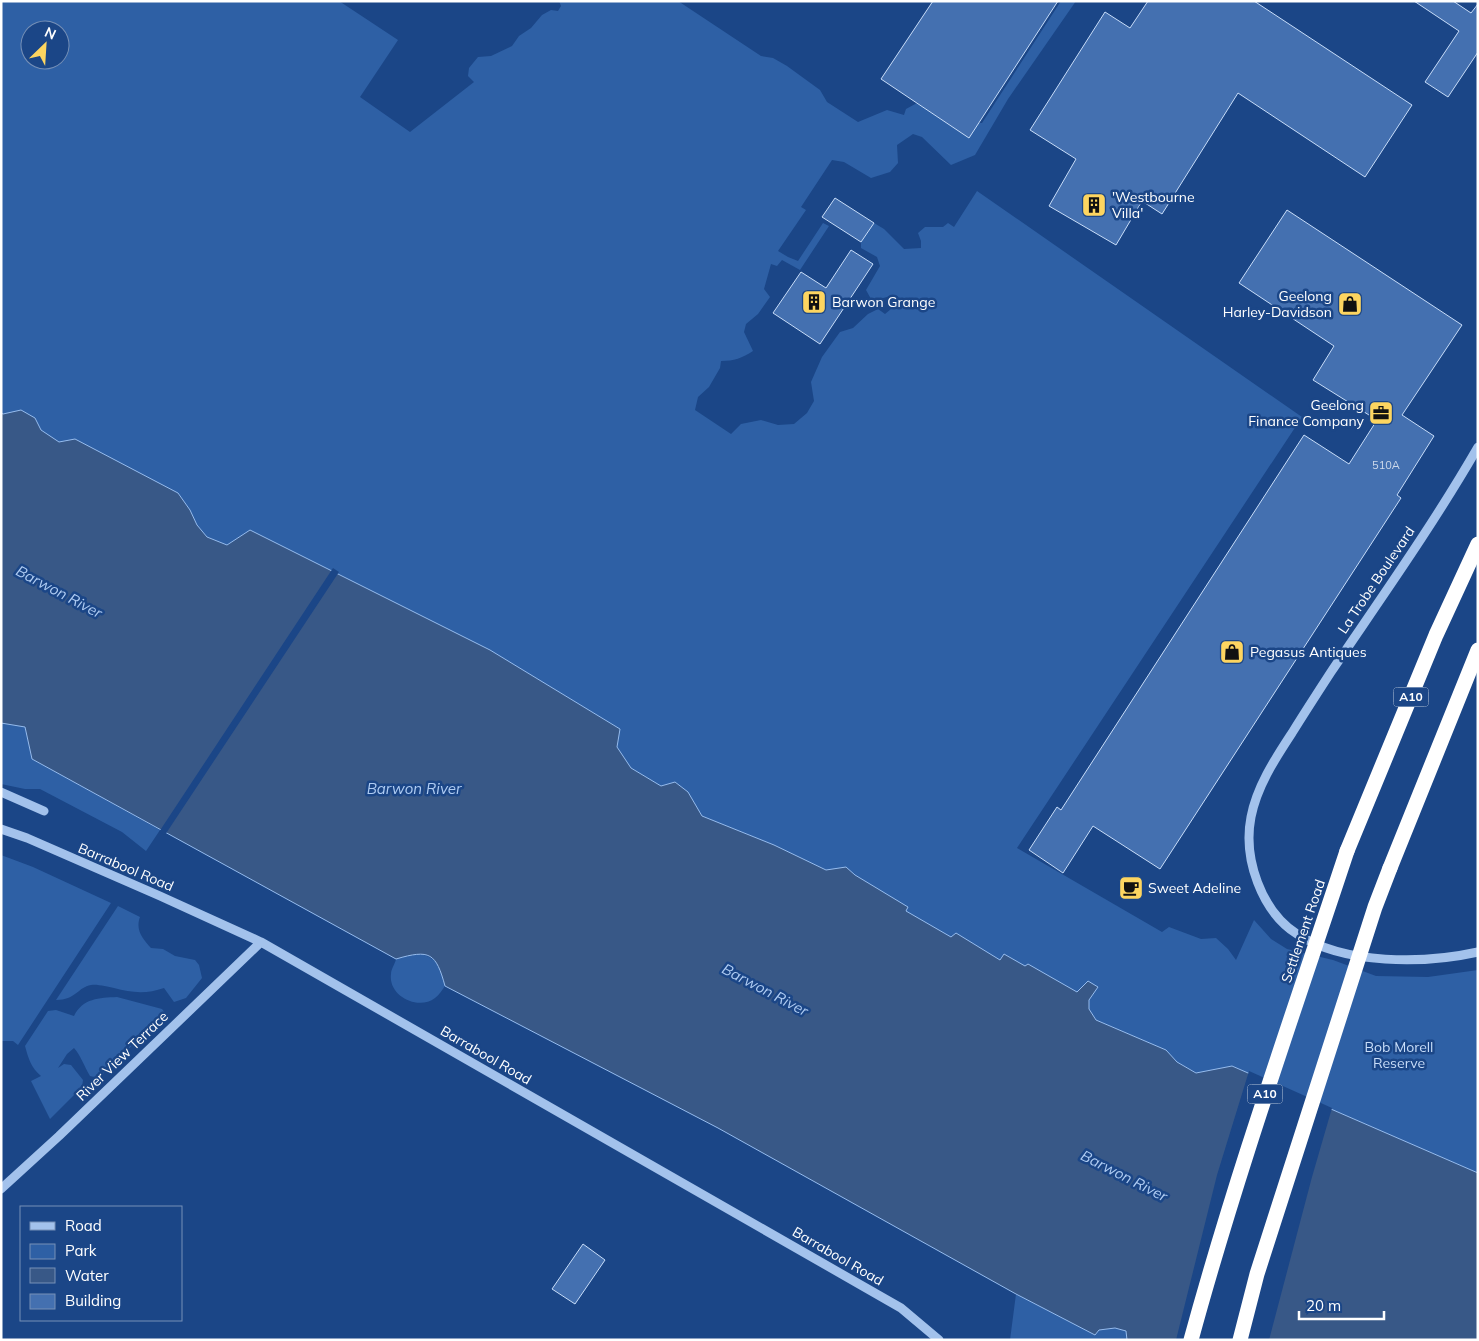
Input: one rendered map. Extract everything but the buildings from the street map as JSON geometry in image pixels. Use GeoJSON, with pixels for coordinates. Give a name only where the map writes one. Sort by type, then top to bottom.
{"type":"FeatureCollection","features":[{"type":"Feature","properties":{"kind":"highway","name":"Settlement Road"},"geometry":{"type":"LineString","coordinates":[[1192,1340],[1212,1262],[1258,1115],[1347,852],[1436,635],[1478,544]]}},
{"type":"Feature","properties":{"kind":"highway"},"geometry":{"type":"LineString","coordinates":[[1240,1340],[1257,1274],[1366,935],[1390,868],[1478,650]]}},
{"type":"Feature","properties":{"kind":"street","name":"La Trobe Boulevard"},"geometry":{"type":"LineString","coordinates":[[1478,447],[1448,498],[1320,689],[1270,769],[1255,804],[1249,836],[1249,848],[1254,872],[1266,900],[1291,930],[1308,941],[1345,953],[1397,959],[1418,960],[1478,952]]}},
{"type":"Feature","properties":{"kind":"street"},"geometry":{"type":"LineString","coordinates":[[1,792],[44,810]]}},
{"type":"Feature","properties":{"kind":"street","name":"Barrabool Road"},"geometry":{"type":"LineString","coordinates":[[1,829],[27,838],[261,942],[901,1308],[938,1340]]}},
{"type":"Feature","properties":{"kind":"street","name":"River View Terrace"},"geometry":{"type":"LineString","coordinates":[[1,1188],[59,1136],[261,942]]}},
{"type":"Feature","properties":{"kind":"green space","name":"Bob Morell Reserve"},"geometry":{"type":"Polygon","coordinates":[[[1,1],[339,1],[398,40],[360,97],[410,132],[474,82],[468,76],[469,68],[478,57],[491,56],[512,46],[519,36],[531,28],[542,15],[551,10],[558,11],[561,6],[559,1],[678,1],[761,56],[773,58],[787,66],[820,90],[827,102],[858,122],[887,110],[904,115],[906,109],[917,103],[969,138],[978,123],[982,123],[1061,1],[1076,1],[1008,99],[975,155],[951,165],[922,137],[913,134],[897,145],[898,163],[890,172],[871,178],[844,162],[832,160],[801,207],[806,210],[778,251],[798,261],[823,223],[829,226],[800,270],[782,260],[777,266],[771,264],[764,289],[770,297],[758,314],[746,324],[744,332],[753,351],[738,359],[721,361],[720,368],[709,387],[698,397],[695,410],[731,434],[741,424],[761,420],[778,425],[794,424],[807,413],[814,401],[811,382],[822,357],[840,332],[853,328],[868,314],[878,309],[885,314],[891,309],[895,295],[871,299],[866,290],[880,266],[877,257],[861,248],[861,242],[874,223],[884,229],[904,249],[921,248],[918,233],[925,227],[943,227],[948,223],[954,227],[977,191],[1302,417],[1017,848],[1162,932],[1169,927],[1201,939],[1216,938],[1236,960],[1254,920],[1271,939],[1287,949],[1333,960],[1376,976],[1428,977],[1478,970],[1478,1173],[1232,1066],[1197,1073],[1177,1062],[1166,1050],[1096,1020],[1089,1009],[1089,1000],[1077,992],[1029,984],[826,870],[774,845],[702,816],[688,792],[675,782],[661,786],[631,768],[617,747],[620,729],[490,650],[250,530],[227,545],[207,537],[197,525],[190,510],[178,493],[135,472],[59,443],[41,430],[35,418],[1,413],[1,1]]]}},
{"type":"Feature","properties":{"kind":"green space"},"geometry":{"type":"Polygon","coordinates":[[[1,723],[25,727],[32,759],[160,830],[146,851],[122,832],[40,789],[25,789],[1,784],[1,723]]]}},
{"type":"Feature","properties":{"kind":"green space"},"geometry":{"type":"Polygon","coordinates":[[[1,855],[33,867],[111,903],[18,1045],[13,1041],[1,1041],[1,855]]]}},
{"type":"Feature","properties":{"kind":"green space"},"geometry":{"type":"Polygon","coordinates":[[[118,906],[140,917],[139,930],[151,948],[163,949],[175,956],[195,960],[199,965],[202,978],[186,998],[174,1002],[164,988],[139,992],[94,985],[83,988],[68,998],[56,1000],[118,906]]]}},
{"type":"Feature","properties":{"kind":"green space"},"geometry":{"type":"Polygon","coordinates":[[[415,953],[429,957],[437,963],[445,986],[436,997],[428,1002],[413,1002],[406,999],[399,995],[391,982],[391,972],[396,959],[415,953]]]}},
{"type":"Feature","properties":{"kind":"green space"},"geometry":{"type":"Polygon","coordinates":[[[117,997],[162,1009],[165,1013],[99,1078],[90,1076],[74,1048],[67,1054],[58,1068],[64,1064],[71,1065],[83,1080],[82,1087],[50,1119],[31,1081],[41,1076],[32,1066],[25,1046],[48,1011],[56,1010],[74,1016],[87,1002],[117,997]]]}},
{"type":"Feature","properties":{"kind":"green space"},"geometry":{"type":"Polygon","coordinates":[[[1016,1294],[1095,1335],[1099,1330],[1115,1328],[1126,1331],[1127,1340],[1010,1340],[1016,1294]]]}},
{"type":"Feature","properties":{"kind":"water","name":"Barwon River"},"geometry":{"type":"Polygon","coordinates":[[[21,410],[35,418],[41,430],[59,442],[75,439],[178,493],[190,510],[197,525],[207,537],[227,545],[250,530],[490,650],[620,729],[617,747],[631,768],[661,786],[675,782],[688,792],[702,816],[774,845],[826,870],[846,867],[855,875],[908,907],[906,911],[951,937],[956,933],[1000,960],[1004,954],[1025,966],[1028,964],[1077,992],[1088,981],[1098,987],[1089,1000],[1089,1009],[1096,1020],[1166,1050],[1177,1062],[1196,1073],[1232,1066],[1478,1173],[1478,1340],[1127,1340],[1126,1331],[1115,1328],[1099,1330],[1095,1335],[1016,1294],[718,1128],[445,986],[435,960],[430,956],[417,954],[396,959],[32,759],[25,727],[1,723],[1,413],[21,410]]]}},
{"type":"Feature","properties":{"kind":"pier"},"geometry":{"type":"Polygon","coordinates":[[[333,568],[339,572],[165,835],[159,832],[333,568]]]}},
{"type":"Feature","properties":{"kind":"pier"},"geometry":{"type":"Polygon","coordinates":[[[1249,1071],[1332,1108],[1269,1340],[1176,1340],[1217,1175],[1249,1071]]]}},
{"type":"Feature","properties":{"kind":"place","name":"'Westbourne Villa'"},"geometry":{"type":"Point","coordinates":[1094,205]}},
{"type":"Feature","properties":{"kind":"place","name":"Barwon Grange"},"geometry":{"type":"Point","coordinates":[814,302]}},
{"type":"Feature","properties":{"kind":"place","name":"Geelong Harley-Davidson"},"geometry":{"type":"Point","coordinates":[1350,304]}},
{"type":"Feature","properties":{"kind":"place","name":"Geelong Finance Company"},"geometry":{"type":"Point","coordinates":[1381,413]}},
{"type":"Feature","properties":{"kind":"place","name":"Pegasus Antiques"},"geometry":{"type":"Point","coordinates":[1232,652]}},
{"type":"Feature","properties":{"kind":"place","name":"Sweet Adeline"},"geometry":{"type":"Point","coordinates":[1131,888]}}]}
